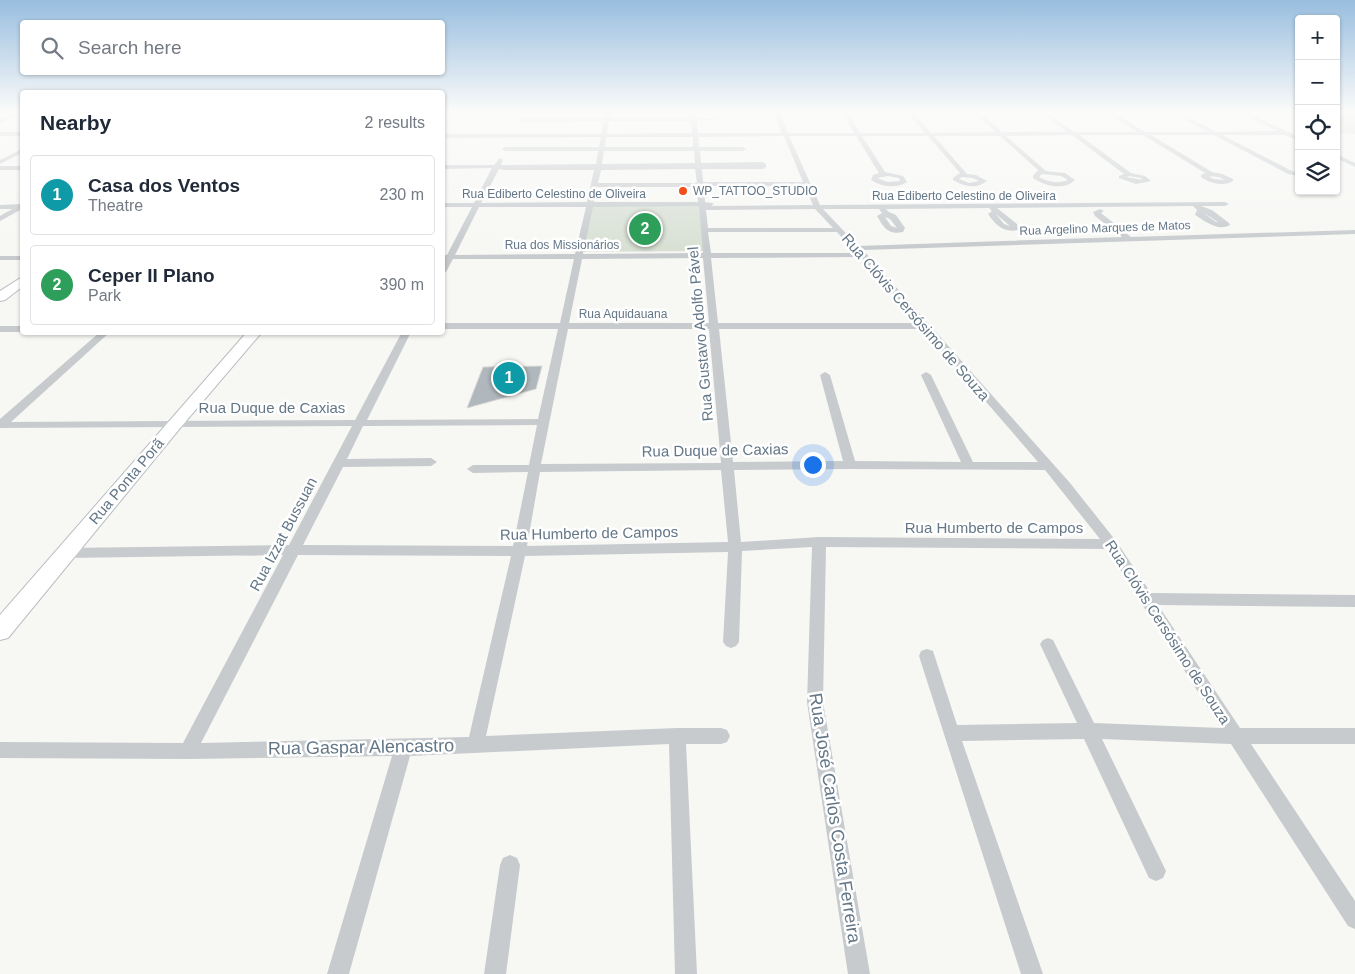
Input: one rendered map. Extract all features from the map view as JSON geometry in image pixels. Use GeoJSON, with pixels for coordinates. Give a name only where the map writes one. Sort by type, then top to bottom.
{"type":"FeatureCollection","features":[{"type":"Feature","properties":{"kind":"street"},"geometry":{"type":"LineString","coordinates":[[446,257],[501,157]]}},
{"type":"Feature","properties":{"kind":"street"},"geometry":{"type":"LineString","coordinates":[[476,744],[519,551],[543,422],[600,157]]}},
{"type":"Feature","properties":{"kind":"street","name":"Rua Gustavo Adolfo Pável"},"geometry":{"type":"LineString","coordinates":[[698,157],[735,547],[731,642]]}},
{"type":"Feature","properties":{"kind":"street"},"geometry":{"type":"LineString","coordinates":[[795,157],[816,205]]}},
{"type":"Feature","properties":{"kind":"street"},"geometry":{"type":"LineString","coordinates":[[873,157],[883,174]]}},
{"type":"Feature","properties":{"kind":"street"},"geometry":{"type":"LineString","coordinates":[[950,157],[965,175]]}},
{"type":"Feature","properties":{"kind":"street"},"geometry":{"type":"LineString","coordinates":[[1028,157],[1044,172],[1063,174],[1072,180],[1068,183],[1058,184],[1046,182],[1035,177],[1036,174],[1044,172]]}},
{"type":"Feature","properties":{"kind":"street"},"geometry":{"type":"LineString","coordinates":[[1106,157],[1128,174]]}},
{"type":"Feature","properties":{"kind":"street"},"geometry":{"type":"LineString","coordinates":[[1183,157],[1210,174]]}},
{"type":"Feature","properties":{"kind":"street"},"geometry":{"type":"LineString","coordinates":[[1260,157],[1290,173],[1295,174]]}},
{"type":"Feature","properties":{"kind":"street"},"geometry":{"type":"LineString","coordinates":[[1340,158],[1355,165]]}},
{"type":"Feature","properties":{"kind":"street"},"geometry":{"type":"LineString","coordinates":[[445,167],[763,167],[763,164],[699,166]]}},
{"type":"Feature","properties":{"kind":"street"},"geometry":{"type":"LineString","coordinates":[[0,168],[20,168]]}},
{"type":"Feature","properties":{"kind":"street"},"geometry":{"type":"LineString","coordinates":[[1290,173],[1284,176],[1295,180]]}},
{"type":"Feature","properties":{"kind":"street"},"geometry":{"type":"LineString","coordinates":[[594,185],[806,184]]}},
{"type":"Feature","properties":{"kind":"street","name":"Rua Ediberto Celestino de Oliveira"},"geometry":{"type":"LineString","coordinates":[[445,205],[816,205],[884,211],[1096,209],[1225,204]]}},
{"type":"Feature","properties":{"kind":"street","name":"Rua Clóvis Cersósimo de Souza"},"geometry":{"type":"LineString","coordinates":[[816,205],[859,251],[1066,486],[1111,544],[1355,919]]}},
{"type":"Feature","properties":{"kind":"street"},"geometry":{"type":"LineString","coordinates":[[1193,205],[1200,210]]}},
{"type":"Feature","properties":{"kind":"street"},"geometry":{"type":"LineString","coordinates":[[0,207],[20,207]]}},
{"type":"Feature","properties":{"kind":"street"},"geometry":{"type":"LineString","coordinates":[[0,219],[20,208]]}},
{"type":"Feature","properties":{"kind":"street"},"geometry":{"type":"LineString","coordinates":[[1096,209],[1098,214],[1128,238]]}},
{"type":"Feature","properties":{"kind":"street"},"geometry":{"type":"LineString","coordinates":[[706,230],[840,230]]}},
{"type":"Feature","properties":{"kind":"street","name":"Rua Argelino Marques de Matos"},"geometry":{"type":"LineString","coordinates":[[859,251],[1128,238],[1355,232]]}},
{"type":"Feature","properties":{"kind":"street","name":"Rua dos Missionários"},"geometry":{"type":"LineString","coordinates":[[446,257],[708,256],[859,251]]}},
{"type":"Feature","properties":{"kind":"street"},"geometry":{"type":"LineString","coordinates":[[0,258],[20,258]]}},
{"type":"Feature","properties":{"kind":"street"},"geometry":{"type":"LineString","coordinates":[[0,297],[20,282]]}},
{"type":"Feature","properties":{"kind":"street","name":"Rua Aquidauana"},"geometry":{"type":"LineString","coordinates":[[445,326],[924,326]]}},
{"type":"Feature","properties":{"kind":"street"},"geometry":{"type":"LineString","coordinates":[[0,329],[20,329]]}},
{"type":"Feature","properties":{"kind":"street"},"geometry":{"type":"LineString","coordinates":[[0,425],[103,335]]}},
{"type":"Feature","properties":{"kind":"street","name":"Rua Ponta Porã"},"geometry":{"type":"LineString","coordinates":[[0,632],[175,423],[252,335]]}},
{"type":"Feature","properties":{"kind":"street","name":"Rua Izzat Bussuan"},"geometry":{"type":"LineString","coordinates":[[188,751],[405,335]]}},
{"type":"Feature","properties":{"kind":"street"},"geometry":{"type":"LineString","coordinates":[[825,375],[850,465]]}},
{"type":"Feature","properties":{"kind":"street"},"geometry":{"type":"LineString","coordinates":[[926,375],[969,465]]}},
{"type":"Feature","properties":{"kind":"street","name":"Rua Duque de Caxias"},"geometry":{"type":"LineString","coordinates":[[0,425],[543,422]]}},
{"type":"Feature","properties":{"kind":"street"},"geometry":{"type":"LineString","coordinates":[[339,463],[431,462]]}},
{"type":"Feature","properties":{"kind":"street","name":"Rua Duque de Caxias"},"geometry":{"type":"LineString","coordinates":[[473,469],[850,465],[1047,466]]}},
{"type":"Feature","properties":{"kind":"street","name":"Rua Humberto de Campos"},"geometry":{"type":"LineString","coordinates":[[66,553],[293,550],[519,551],[735,547],[819,542],[1111,544]]}},
{"type":"Feature","properties":{"kind":"street","name":"Rua José Carlos Costa Ferreira"},"geometry":{"type":"LineString","coordinates":[[819,542],[815,702],[859,974]]}},
{"type":"Feature","properties":{"kind":"street"},"geometry":{"type":"LineString","coordinates":[[1147,598],[1355,601]]}},
{"type":"Feature","properties":{"kind":"street"},"geometry":{"type":"LineString","coordinates":[[1048,644],[1156,872]]}},
{"type":"Feature","properties":{"kind":"street"},"geometry":{"type":"LineString","coordinates":[[927,656],[1032,974]]}},
{"type":"Feature","properties":{"kind":"street"},"geometry":{"type":"LineString","coordinates":[[951,733],[1090,730],[1236,736],[1355,736]]}},
{"type":"Feature","properties":{"kind":"street"},"geometry":{"type":"LineString","coordinates":[[677,736],[686,974]]}},
{"type":"Feature","properties":{"kind":"street","name":"Rua Gaspar Alencastro"},"geometry":{"type":"LineString","coordinates":[[0,750],[188,751],[403,748],[677,736],[721,736]]}},
{"type":"Feature","properties":{"kind":"street"},"geometry":{"type":"LineString","coordinates":[[338,974],[403,748]]}},
{"type":"Feature","properties":{"kind":"street"},"geometry":{"type":"LineString","coordinates":[[495,974],[510,865]]}},
{"type":"Feature","properties":{"kind":"shaded area"},"geometry":{"type":"Polygon","coordinates":[[[592,206],[700,206],[704,251],[582,252],[592,206]]]}},
{"type":"Feature","properties":{"kind":"building"},"geometry":{"type":"Polygon","coordinates":[[[542,366],[536,389],[467,408],[483,367],[542,366]]]}},
{"type":"Feature","properties":{"kind":"place","name":"WP_TATTOO_STUDIO"},"geometry":{"type":"Point","coordinates":[683,191]}},
{"type":"Feature","properties":{"kind":"place","name":"Ceper II Plano"},"geometry":{"type":"Point","coordinates":[645,229]}},
{"type":"Feature","properties":{"kind":"place","name":"Casa dos Ventos"},"geometry":{"type":"Point","coordinates":[509,378]}}]}
